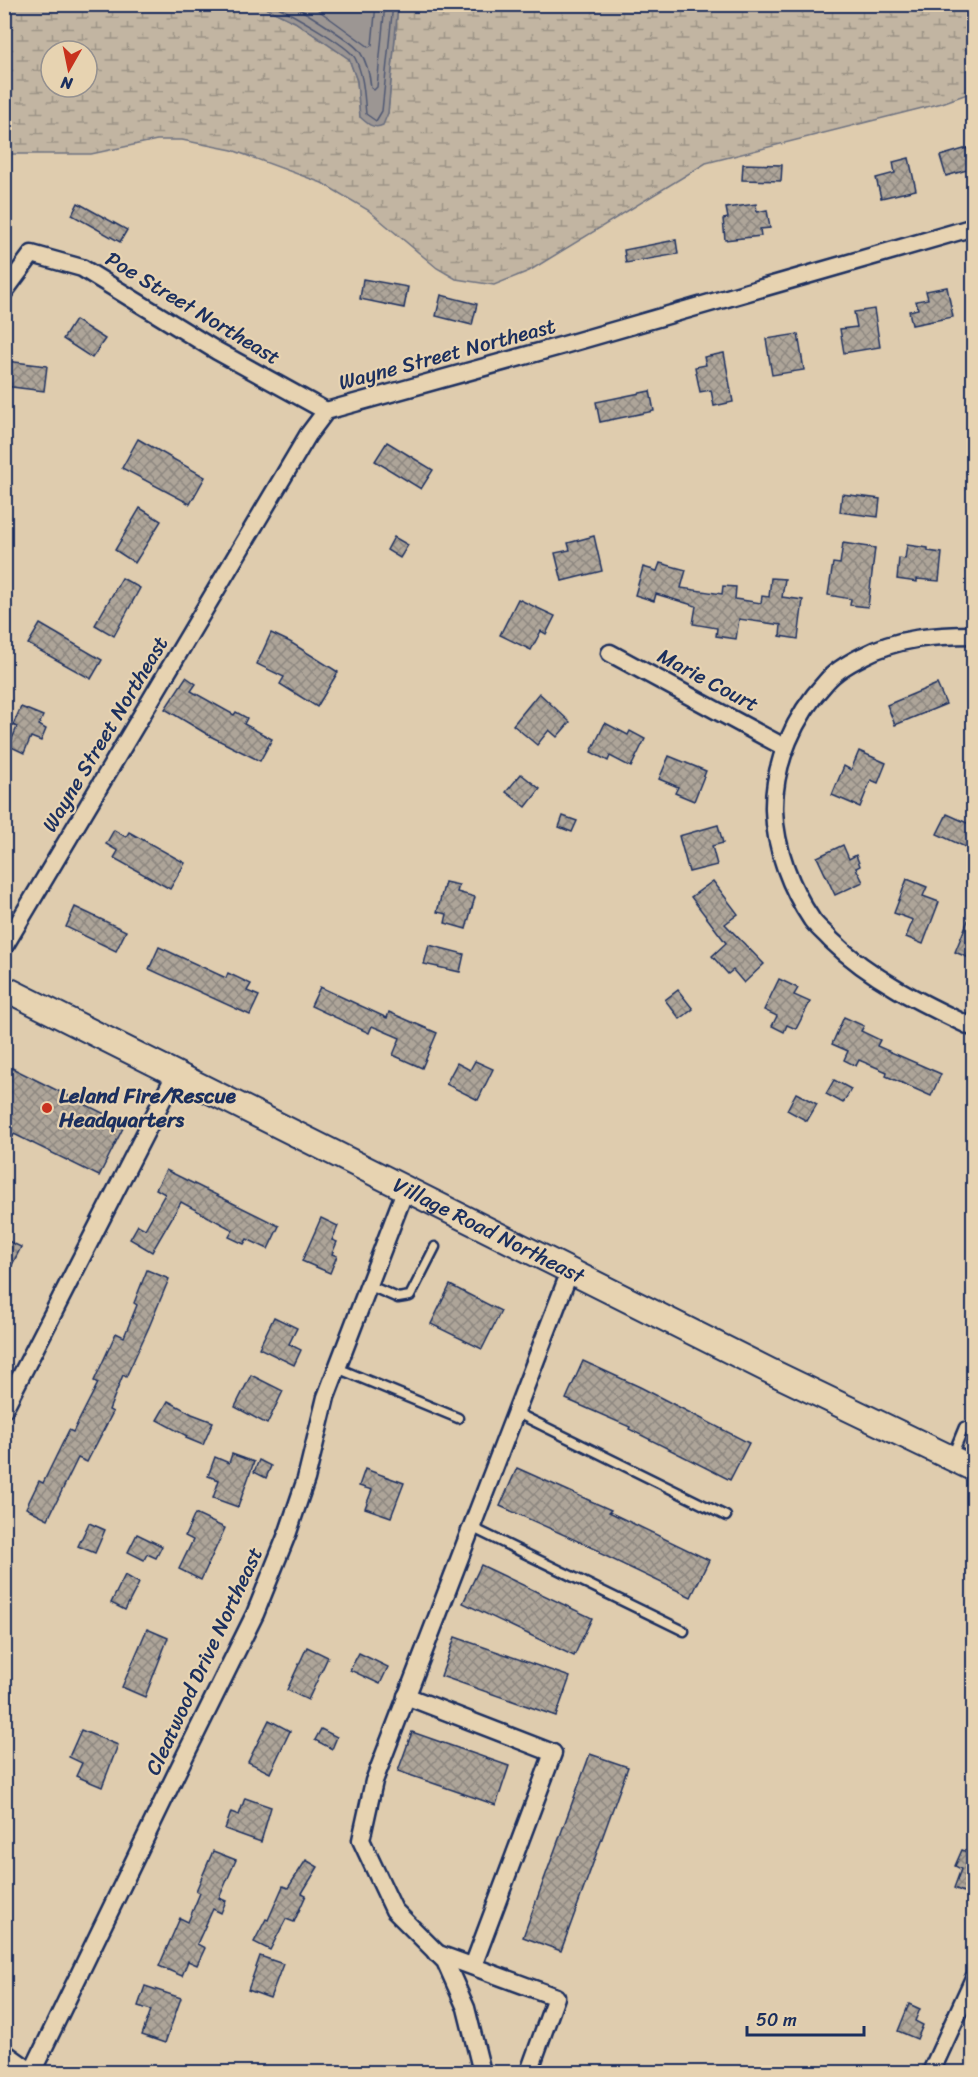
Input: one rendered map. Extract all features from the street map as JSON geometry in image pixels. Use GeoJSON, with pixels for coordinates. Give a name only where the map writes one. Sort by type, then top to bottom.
{"type":"FeatureCollection","features":[{"type":"Feature","properties":{"kind":"main road","name":"Village Road Northeast"},"geometry":{"type":"LineString","coordinates":[[4,988],[768,1370],[974,1470]]}},
{"type":"Feature","properties":{"kind":"street","name":"Wayne Street Northeast"},"geometry":{"type":"LineString","coordinates":[[4,947],[308,435],[326,411],[974,227]]}},
{"type":"Feature","properties":{"kind":"street","name":"Poe Street Northeast"},"geometry":{"type":"LineString","coordinates":[[4,292],[32,254],[82,268],[217,351],[326,411]]}},
{"type":"Feature","properties":{"kind":"street"},"geometry":{"type":"LineString","coordinates":[[974,635],[938,635],[892,644],[862,656],[827,680],[804,712],[784,747],[774,809],[782,860],[813,921],[865,969],[932,1008],[974,1028]]}},
{"type":"Feature","properties":{"kind":"street","name":"Marie Court"},"geometry":{"type":"LineString","coordinates":[[610,653],[784,747]]}},
{"type":"Feature","properties":{"kind":"street"},"geometry":{"type":"LineString","coordinates":[[4,1409],[176,1073]]}},
{"type":"Feature","properties":{"kind":"street","name":"Cleatwood Drive Northeast"},"geometry":{"type":"LineString","coordinates":[[32,2073],[172,1780],[255,1614],[296,1511],[326,1397],[406,1188]]}},
{"type":"Feature","properties":{"kind":"street"},"geometry":{"type":"LineString","coordinates":[[482,2073],[466,2008],[445,1961],[394,1910],[361,1839],[374,1781],[570,1271]]}},
{"type":"Feature","properties":{"kind":"street"},"geometry":{"type":"LineString","coordinates":[[406,1696],[553,1753],[473,1966]]}},
{"type":"Feature","properties":{"kind":"street"},"geometry":{"type":"LineString","coordinates":[[436,1953],[556,1997],[529,2073]]}},
{"type":"Feature","properties":{"kind":"street"},"geometry":{"type":"LineString","coordinates":[[931,2073],[974,1978]]}},
{"type":"Feature","properties":{"kind":"street"},"geometry":{"type":"LineString","coordinates":[[4,2052],[32,2073]]}},
{"type":"Feature","properties":{"kind":"lane"},"geometry":{"type":"LineString","coordinates":[[368,1285],[398,1298],[410,1296],[435,1247]]}},
{"type":"Feature","properties":{"kind":"lane"},"geometry":{"type":"LineString","coordinates":[[337,1368],[458,1418]]}},
{"type":"Feature","properties":{"kind":"lane"},"geometry":{"type":"LineString","coordinates":[[515,1412],[726,1516]]}},
{"type":"Feature","properties":{"kind":"lane"},"geometry":{"type":"LineString","coordinates":[[951,1458],[964,1428],[974,1431]]}},
{"type":"Feature","properties":{"kind":"lane"},"geometry":{"type":"LineString","coordinates":[[471,1527],[684,1631]]}},
{"type":"Feature","properties":{"kind":"green space"},"geometry":{"type":"Polygon","coordinates":[[[157,4],[186,12],[222,5],[262,6],[295,22],[349,59],[357,81],[360,117],[388,113],[398,5],[973,5],[973,92],[942,103],[706,163],[529,271],[494,285],[456,279],[437,268],[368,210],[322,183],[232,150],[182,140],[157,140],[91,154],[5,154],[5,5],[157,4]]]}},
{"type":"Feature","properties":{"kind":"water"},"geometry":{"type":"Polygon","coordinates":[[[157,4],[222,5],[186,12],[157,4]]]}},
{"type":"Feature","properties":{"kind":"water"},"geometry":{"type":"Polygon","coordinates":[[[250,5],[398,5],[388,113],[383,125],[373,126],[360,117],[357,81],[349,59],[295,22],[262,6],[250,5]]]}},
{"type":"Feature","properties":{"kind":"building"},"geometry":{"type":"Polygon","coordinates":[[[974,146],[974,168],[946,176],[940,156],[974,146]]]}},
{"type":"Feature","properties":{"kind":"building"},"geometry":{"type":"Polygon","coordinates":[[[909,158],[916,190],[881,198],[876,178],[895,173],[893,162],[909,158]]]}},
{"type":"Feature","properties":{"kind":"building"},"geometry":{"type":"Polygon","coordinates":[[[743,164],[782,165],[781,181],[742,180],[743,164]]]}},
{"type":"Feature","properties":{"kind":"building"},"geometry":{"type":"Polygon","coordinates":[[[78,203],[127,230],[120,242],[72,215],[78,203]]]}},
{"type":"Feature","properties":{"kind":"building"},"geometry":{"type":"Polygon","coordinates":[[[756,204],[757,212],[767,210],[770,228],[760,229],[761,236],[725,240],[723,219],[728,218],[726,208],[756,204]]]}},
{"type":"Feature","properties":{"kind":"building"},"geometry":{"type":"Polygon","coordinates":[[[676,240],[678,254],[626,263],[624,250],[676,240]]]}},
{"type":"Feature","properties":{"kind":"building"},"geometry":{"type":"Polygon","coordinates":[[[363,279],[408,287],[404,308],[360,299],[363,279]]]}},
{"type":"Feature","properties":{"kind":"building"},"geometry":{"type":"Polygon","coordinates":[[[947,287],[953,317],[912,325],[909,311],[918,309],[916,301],[928,299],[926,291],[947,287]]]}},
{"type":"Feature","properties":{"kind":"building"},"geometry":{"type":"Polygon","coordinates":[[[441,295],[477,304],[472,325],[436,316],[441,295]]]}},
{"type":"Feature","properties":{"kind":"building"},"geometry":{"type":"Polygon","coordinates":[[[874,309],[880,347],[844,353],[840,329],[857,327],[854,312],[874,309]]]}},
{"type":"Feature","properties":{"kind":"building"},"geometry":{"type":"Polygon","coordinates":[[[75,320],[105,339],[92,358],[63,339],[75,320]]]}},
{"type":"Feature","properties":{"kind":"building"},"geometry":{"type":"Polygon","coordinates":[[[798,334],[804,370],[772,375],[766,339],[798,334]]]}},
{"type":"Feature","properties":{"kind":"building"},"geometry":{"type":"Polygon","coordinates":[[[724,353],[733,402],[714,406],[711,390],[700,392],[695,367],[706,365],[704,357],[724,353]]]}},
{"type":"Feature","properties":{"kind":"building"},"geometry":{"type":"Polygon","coordinates":[[[6,361],[47,366],[44,391],[4,386],[6,361]]]}},
{"type":"Feature","properties":{"kind":"building"},"geometry":{"type":"Polygon","coordinates":[[[650,391],[654,411],[600,422],[596,402],[650,391]]]}},
{"type":"Feature","properties":{"kind":"building"},"geometry":{"type":"Polygon","coordinates":[[[138,439],[205,477],[190,504],[122,468],[138,439]]]}},
{"type":"Feature","properties":{"kind":"building"},"geometry":{"type":"Polygon","coordinates":[[[387,442],[433,470],[421,489],[375,461],[387,442]]]}},
{"type":"Feature","properties":{"kind":"building"},"geometry":{"type":"Polygon","coordinates":[[[842,494],[880,499],[878,517],[840,512],[842,494]]]}},
{"type":"Feature","properties":{"kind":"building"},"geometry":{"type":"Polygon","coordinates":[[[140,508],[161,521],[135,563],[115,550],[140,508]]]}},
{"type":"Feature","properties":{"kind":"building"},"geometry":{"type":"Polygon","coordinates":[[[594,536],[602,571],[562,581],[555,553],[570,550],[568,543],[594,536]]]}},
{"type":"Feature","properties":{"kind":"building"},"geometry":{"type":"Polygon","coordinates":[[[394,537],[408,545],[400,558],[387,550],[394,537]]]}},
{"type":"Feature","properties":{"kind":"building"},"geometry":{"type":"Polygon","coordinates":[[[843,543],[875,548],[868,607],[850,605],[851,599],[828,595],[833,563],[840,564],[843,543]]]}},
{"type":"Feature","properties":{"kind":"building"},"geometry":{"type":"Polygon","coordinates":[[[907,545],[942,553],[939,581],[917,579],[917,582],[897,579],[899,558],[905,559],[907,545]]]}},
{"type":"Feature","properties":{"kind":"building"},"geometry":{"type":"Polygon","coordinates":[[[660,563],[686,570],[681,588],[722,594],[723,586],[736,587],[735,599],[761,603],[762,596],[769,597],[771,578],[785,579],[782,597],[803,600],[798,639],[780,636],[781,625],[739,619],[736,639],[716,636],[717,628],[693,624],[696,606],[656,594],[654,601],[635,595],[643,567],[657,571],[660,563]]]}},
{"type":"Feature","properties":{"kind":"building"},"geometry":{"type":"Polygon","coordinates":[[[122,578],[140,588],[114,636],[95,625],[122,578]]]}},
{"type":"Feature","properties":{"kind":"building"},"geometry":{"type":"Polygon","coordinates":[[[518,599],[555,616],[546,634],[541,631],[531,650],[500,635],[518,599]]]}},
{"type":"Feature","properties":{"kind":"building"},"geometry":{"type":"Polygon","coordinates":[[[40,624],[102,660],[91,679],[28,644],[40,624]]]}},
{"type":"Feature","properties":{"kind":"building"},"geometry":{"type":"Polygon","coordinates":[[[271,633],[338,672],[317,707],[280,684],[284,677],[257,664],[271,633]]]}},
{"type":"Feature","properties":{"kind":"building"},"geometry":{"type":"Polygon","coordinates":[[[186,677],[196,684],[191,691],[234,715],[236,712],[247,718],[244,724],[272,739],[260,761],[210,736],[165,709],[186,677]]]}},
{"type":"Feature","properties":{"kind":"building"},"geometry":{"type":"Polygon","coordinates":[[[937,684],[946,704],[895,725],[887,705],[937,684]]]}},
{"type":"Feature","properties":{"kind":"building"},"geometry":{"type":"Polygon","coordinates":[[[539,693],[570,722],[557,737],[549,730],[537,745],[513,725],[539,693]]]}},
{"type":"Feature","properties":{"kind":"building"},"geometry":{"type":"Polygon","coordinates":[[[21,707],[43,716],[39,725],[46,729],[41,741],[31,737],[24,753],[9,746],[17,727],[13,725],[21,707]]]}},
{"type":"Feature","properties":{"kind":"building"},"geometry":{"type":"Polygon","coordinates":[[[605,723],[628,735],[630,731],[645,739],[631,767],[610,756],[608,761],[591,752],[605,723]]]}},
{"type":"Feature","properties":{"kind":"building"},"geometry":{"type":"Polygon","coordinates":[[[859,751],[886,763],[878,783],[871,780],[860,807],[832,795],[844,766],[851,770],[859,751]]]}},
{"type":"Feature","properties":{"kind":"building"},"geometry":{"type":"Polygon","coordinates":[[[669,756],[706,771],[694,801],[675,793],[678,787],[659,779],[669,756]]]}},
{"type":"Feature","properties":{"kind":"building"},"geometry":{"type":"Polygon","coordinates":[[[521,774],[540,789],[526,807],[506,792],[521,774]]]}},
{"type":"Feature","properties":{"kind":"building"},"geometry":{"type":"Polygon","coordinates":[[[947,814],[974,826],[974,851],[937,834],[947,814]]]}},
{"type":"Feature","properties":{"kind":"building"},"geometry":{"type":"Polygon","coordinates":[[[563,816],[577,821],[572,832],[559,827],[563,816]]]}},
{"type":"Feature","properties":{"kind":"building"},"geometry":{"type":"Polygon","coordinates":[[[718,825],[723,843],[712,846],[717,865],[689,872],[679,836],[718,825]]]}},
{"type":"Feature","properties":{"kind":"building"},"geometry":{"type":"Polygon","coordinates":[[[114,830],[126,837],[129,832],[185,863],[170,889],[114,858],[118,851],[106,844],[114,830]]]}},
{"type":"Feature","properties":{"kind":"building"},"geometry":{"type":"Polygon","coordinates":[[[843,845],[849,859],[856,855],[860,866],[856,868],[863,882],[835,895],[817,857],[843,845]]]}},
{"type":"Feature","properties":{"kind":"building"},"geometry":{"type":"Polygon","coordinates":[[[907,879],[927,887],[923,896],[939,902],[923,944],[906,937],[913,920],[894,913],[907,879]]]}},
{"type":"Feature","properties":{"kind":"building"},"geometry":{"type":"Polygon","coordinates":[[[713,881],[738,914],[725,924],[764,964],[744,983],[733,970],[728,974],[712,956],[726,943],[691,897],[713,881]]]}},
{"type":"Feature","properties":{"kind":"building"},"geometry":{"type":"Polygon","coordinates":[[[445,882],[459,885],[457,892],[475,897],[466,929],[445,923],[447,914],[437,912],[445,882]]]}},
{"type":"Feature","properties":{"kind":"building"},"geometry":{"type":"Polygon","coordinates":[[[75,907],[126,931],[116,951],[66,927],[75,907]]]}},
{"type":"Feature","properties":{"kind":"building"},"geometry":{"type":"Polygon","coordinates":[[[974,908],[974,960],[955,952],[974,908]]]}},
{"type":"Feature","properties":{"kind":"building"},"geometry":{"type":"Polygon","coordinates":[[[429,945],[464,954],[460,972],[424,964],[429,945]]]}},
{"type":"Feature","properties":{"kind":"building"},"geometry":{"type":"Polygon","coordinates":[[[159,947],[226,978],[228,973],[251,984],[247,991],[259,996],[250,1015],[149,969],[159,947]]]}},
{"type":"Feature","properties":{"kind":"building"},"geometry":{"type":"Polygon","coordinates":[[[779,979],[798,988],[794,995],[810,1002],[796,1029],[787,1025],[784,1032],[772,1026],[777,1016],[764,1010],[779,979]]]}},
{"type":"Feature","properties":{"kind":"building"},"geometry":{"type":"Polygon","coordinates":[[[320,987],[387,1018],[389,1012],[437,1033],[422,1068],[393,1055],[400,1038],[372,1026],[369,1033],[311,1006],[320,987]]]}},
{"type":"Feature","properties":{"kind":"building"},"geometry":{"type":"Polygon","coordinates":[[[678,990],[693,1009],[680,1019],[665,1000],[678,990]]]}},
{"type":"Feature","properties":{"kind":"building"},"geometry":{"type":"Polygon","coordinates":[[[844,1017],[864,1026],[861,1031],[880,1040],[877,1046],[941,1074],[931,1096],[886,1076],[887,1072],[859,1060],[856,1066],[844,1060],[848,1051],[832,1044],[844,1017]]]}},
{"type":"Feature","properties":{"kind":"building"},"geometry":{"type":"Polygon","coordinates":[[[475,1061],[493,1069],[478,1100],[446,1084],[457,1063],[470,1070],[475,1061]]]}},
{"type":"Feature","properties":{"kind":"building"},"geometry":{"type":"Polygon","coordinates":[[[12,1068],[125,1124],[99,1176],[14,1134],[13,1137],[4,1132],[4,1083],[12,1068]]]}},
{"type":"Feature","properties":{"kind":"building"},"geometry":{"type":"Polygon","coordinates":[[[834,1080],[851,1089],[843,1103],[826,1094],[834,1080]]]}},
{"type":"Feature","properties":{"kind":"building"},"geometry":{"type":"Polygon","coordinates":[[[796,1093],[817,1104],[807,1121],[787,1110],[796,1093]]]}},
{"type":"Feature","properties":{"kind":"building"},"geometry":{"type":"Polygon","coordinates":[[[166,1170],[279,1226],[268,1249],[247,1239],[244,1244],[229,1237],[233,1230],[181,1202],[152,1252],[130,1239],[138,1225],[145,1229],[165,1194],[156,1189],[166,1170]]]}},
{"type":"Feature","properties":{"kind":"building"},"geometry":{"type":"Polygon","coordinates":[[[321,1218],[338,1226],[332,1240],[337,1242],[332,1254],[337,1256],[330,1273],[302,1261],[321,1218]]]}},
{"type":"Feature","properties":{"kind":"building"},"geometry":{"type":"Polygon","coordinates":[[[4,1239],[21,1247],[4,1281],[4,1239]]]}},
{"type":"Feature","properties":{"kind":"building"},"geometry":{"type":"Polygon","coordinates":[[[147,1270],[169,1279],[126,1377],[123,1375],[109,1410],[113,1412],[87,1462],[78,1458],[48,1519],[26,1508],[39,1481],[43,1483],[69,1430],[73,1432],[98,1383],[94,1381],[116,1333],[124,1337],[137,1305],[134,1303],[147,1270]]]}},
{"type":"Feature","properties":{"kind":"building"},"geometry":{"type":"Polygon","coordinates":[[[450,1285],[501,1311],[482,1349],[431,1324],[450,1285]]]}},
{"type":"Feature","properties":{"kind":"building"},"geometry":{"type":"Polygon","coordinates":[[[274,1317],[297,1328],[289,1344],[301,1350],[294,1365],[259,1348],[274,1317]]]}},
{"type":"Feature","properties":{"kind":"building"},"geometry":{"type":"Polygon","coordinates":[[[583,1361],[640,1387],[749,1443],[730,1480],[629,1429],[630,1427],[566,1399],[583,1361]]]}},
{"type":"Feature","properties":{"kind":"building"},"geometry":{"type":"Polygon","coordinates":[[[251,1375],[283,1391],[267,1424],[235,1407],[251,1375]]]}},
{"type":"Feature","properties":{"kind":"building"},"geometry":{"type":"Polygon","coordinates":[[[168,1401],[213,1422],[203,1445],[186,1438],[187,1436],[157,1420],[168,1401]]]}},
{"type":"Feature","properties":{"kind":"building"},"geometry":{"type":"Polygon","coordinates":[[[232,1454],[254,1462],[238,1507],[213,1498],[219,1480],[208,1476],[215,1457],[229,1463],[232,1454]]]}},
{"type":"Feature","properties":{"kind":"building"},"geometry":{"type":"Polygon","coordinates":[[[259,1460],[271,1466],[266,1478],[254,1472],[259,1460]]]}},
{"type":"Feature","properties":{"kind":"building"},"geometry":{"type":"Polygon","coordinates":[[[517,1468],[611,1510],[609,1512],[709,1560],[691,1597],[599,1553],[600,1551],[500,1506],[517,1468]]]}},
{"type":"Feature","properties":{"kind":"building"},"geometry":{"type":"Polygon","coordinates":[[[365,1469],[404,1483],[391,1517],[365,1508],[372,1490],[359,1486],[365,1469]]]}},
{"type":"Feature","properties":{"kind":"building"},"geometry":{"type":"Polygon","coordinates":[[[195,1514],[225,1528],[201,1580],[179,1569],[193,1540],[185,1536],[195,1514]]]}},
{"type":"Feature","properties":{"kind":"building"},"geometry":{"type":"Polygon","coordinates":[[[89,1523],[105,1530],[95,1553],[78,1546],[89,1523]]]}},
{"type":"Feature","properties":{"kind":"building"},"geometry":{"type":"Polygon","coordinates":[[[137,1534],[162,1546],[156,1558],[147,1554],[144,1560],[128,1552],[137,1534]]]}},
{"type":"Feature","properties":{"kind":"building"},"geometry":{"type":"Polygon","coordinates":[[[481,1565],[592,1618],[574,1656],[463,1603],[481,1565]]]}},
{"type":"Feature","properties":{"kind":"building"},"geometry":{"type":"Polygon","coordinates":[[[125,1575],[139,1583],[125,1610],[111,1603],[125,1575]]]}},
{"type":"Feature","properties":{"kind":"building"},"geometry":{"type":"Polygon","coordinates":[[[147,1629],[168,1638],[145,1697],[122,1687],[147,1629]]]}},
{"type":"Feature","properties":{"kind":"building"},"geometry":{"type":"Polygon","coordinates":[[[455,1637],[570,1677],[556,1716],[441,1676],[455,1637]]]}},
{"type":"Feature","properties":{"kind":"building"},"geometry":{"type":"Polygon","coordinates":[[[307,1647],[328,1657],[308,1700],[287,1690],[307,1647]]]}},
{"type":"Feature","properties":{"kind":"building"},"geometry":{"type":"Polygon","coordinates":[[[359,1653],[388,1667],[380,1684],[350,1670],[359,1653]]]}},
{"type":"Feature","properties":{"kind":"building"},"geometry":{"type":"Polygon","coordinates":[[[269,1720],[290,1731],[270,1773],[248,1762],[269,1720]]]}},
{"type":"Feature","properties":{"kind":"building"},"geometry":{"type":"Polygon","coordinates":[[[321,1729],[337,1737],[332,1749],[315,1740],[321,1729]]]}},
{"type":"Feature","properties":{"kind":"building"},"geometry":{"type":"Polygon","coordinates":[[[81,1730],[118,1745],[102,1787],[76,1776],[82,1763],[69,1757],[81,1730]]]}},
{"type":"Feature","properties":{"kind":"building"},"geometry":{"type":"Polygon","coordinates":[[[412,1732],[509,1766],[496,1805],[398,1771],[412,1732]]]}},
{"type":"Feature","properties":{"kind":"building"},"geometry":{"type":"Polygon","coordinates":[[[590,1754],[628,1767],[561,1951],[523,1937],[590,1754]]]}},
{"type":"Feature","properties":{"kind":"building"},"geometry":{"type":"Polygon","coordinates":[[[245,1798],[271,1807],[261,1842],[225,1829],[231,1812],[239,1815],[245,1798]]]}},
{"type":"Feature","properties":{"kind":"building"},"geometry":{"type":"Polygon","coordinates":[[[974,1840],[974,1875],[966,1893],[954,1888],[961,1869],[955,1866],[962,1850],[968,1852],[974,1840]]]}},
{"type":"Feature","properties":{"kind":"building"},"geometry":{"type":"Polygon","coordinates":[[[213,1851],[236,1860],[219,1898],[226,1901],[221,1913],[213,1909],[197,1944],[205,1948],[197,1965],[188,1961],[182,1976],[159,1966],[180,1918],[188,1922],[200,1893],[196,1891],[213,1851]]]}},
{"type":"Feature","properties":{"kind":"building"},"geometry":{"type":"Polygon","coordinates":[[[306,1860],[318,1867],[302,1893],[306,1895],[294,1922],[286,1919],[270,1950],[254,1942],[266,1919],[268,1920],[283,1886],[288,1888],[306,1860]]]}},
{"type":"Feature","properties":{"kind":"building"},"geometry":{"type":"Polygon","coordinates":[[[260,1956],[283,1964],[270,1998],[248,1990],[260,1956]]]}},
{"type":"Feature","properties":{"kind":"building"},"geometry":{"type":"Polygon","coordinates":[[[145,1986],[181,1998],[165,2043],[142,2035],[151,2010],[138,2006],[145,1986]]]}},
{"type":"Feature","properties":{"kind":"building"},"geometry":{"type":"Polygon","coordinates":[[[909,2004],[920,2009],[915,2021],[923,2025],[917,2039],[898,2031],[909,2004]]]}},
{"type":"Feature","properties":{"kind":"place","name":"Leland Fire/Rescue Headquarters"},"geometry":{"type":"Point","coordinates":[47,1108]}}]}
